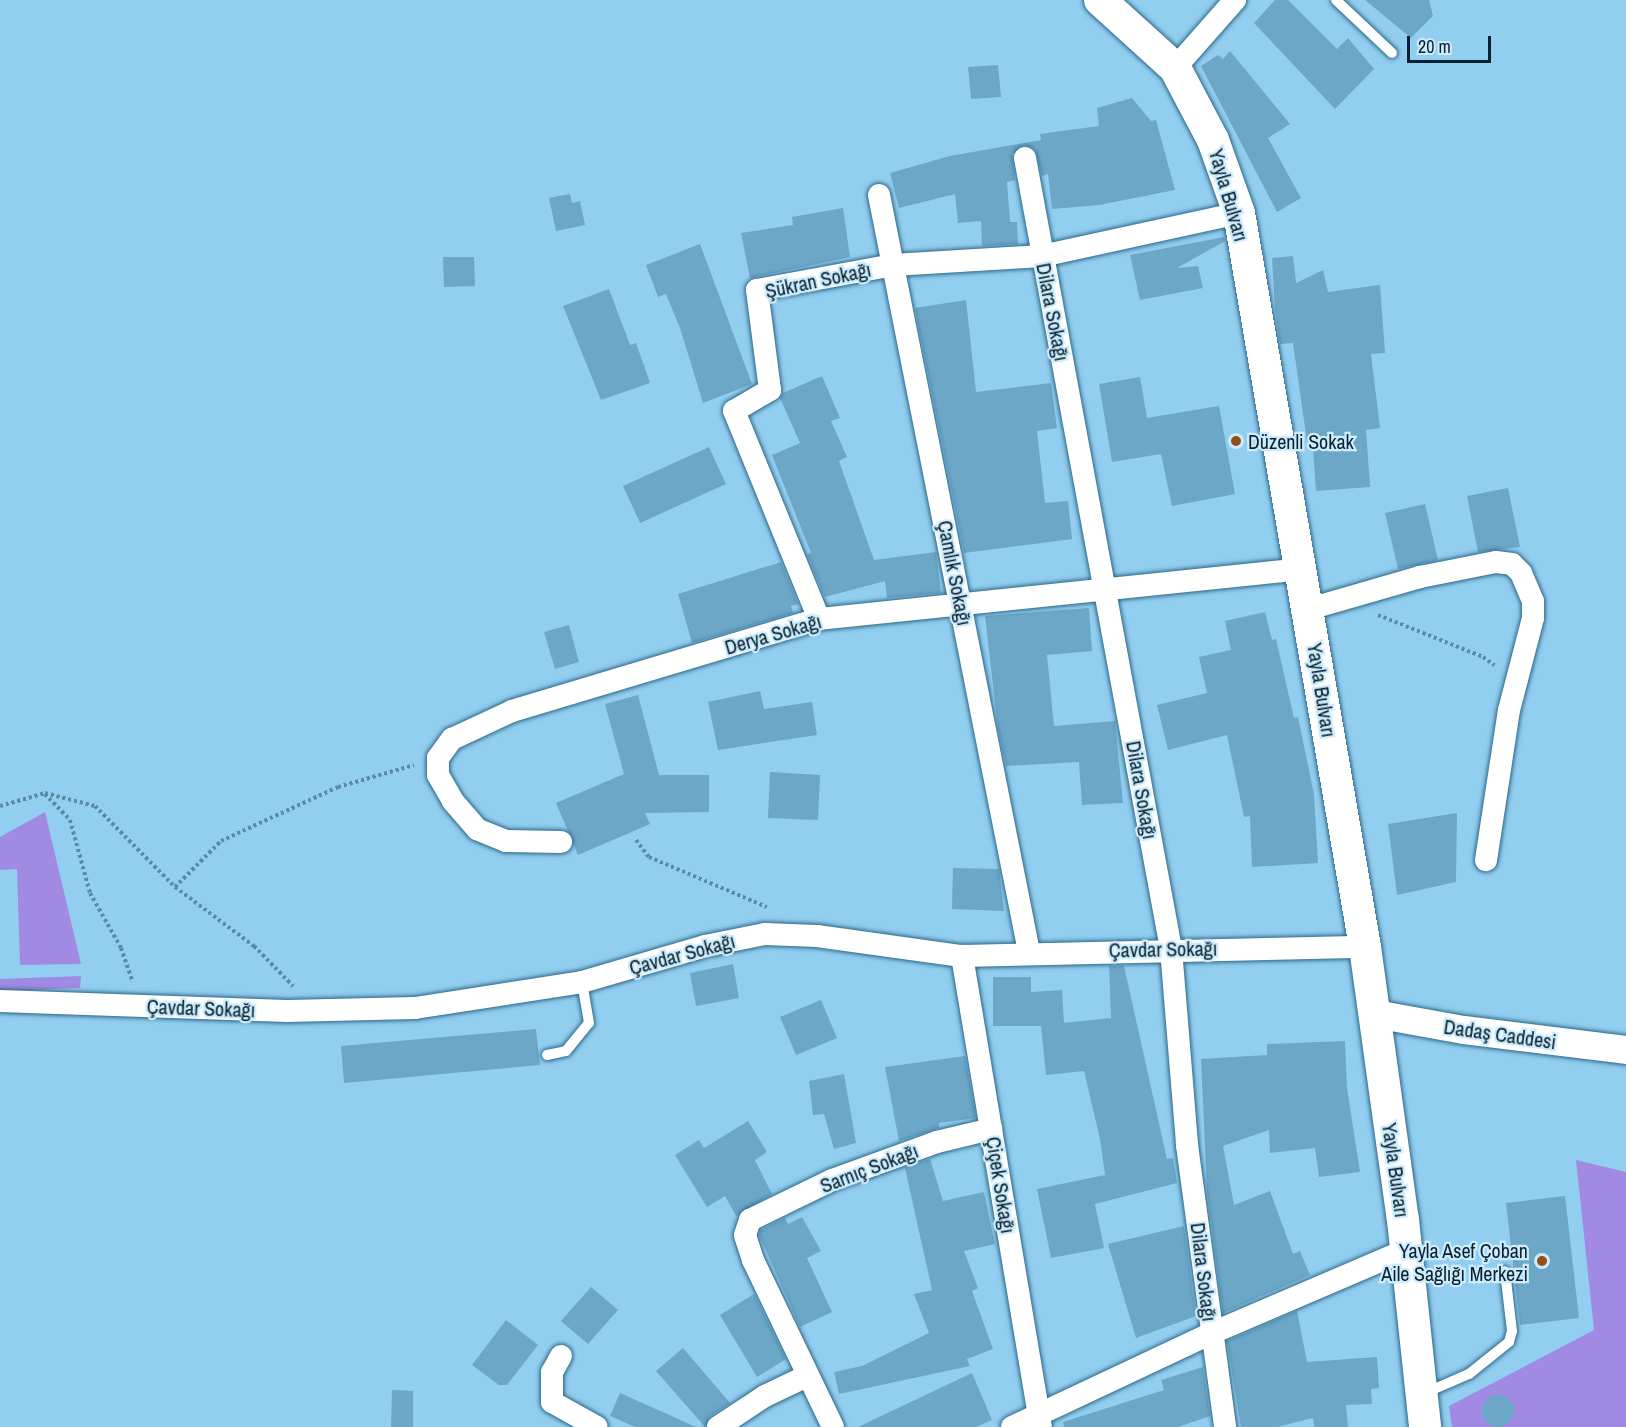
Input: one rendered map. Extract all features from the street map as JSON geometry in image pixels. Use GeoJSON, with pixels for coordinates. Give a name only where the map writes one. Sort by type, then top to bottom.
{"type":"FeatureCollection","features":[{"type":"Feature","properties":{"kind":"main road","name":"Yayla Bulvarı"},"geometry":{"type":"LineString","coordinates":[[1100,0],[1175,68],[1213,140],[1239,213],[1309,609],[1365,947],[1406,1250],[1425,1427]]}},
{"type":"Feature","properties":{"kind":"street"},"geometry":{"type":"LineString","coordinates":[[1175,68],[1235,0]]}},
{"type":"Feature","properties":{"kind":"street","name":"Dilara Sokağı"},"geometry":{"type":"LineString","coordinates":[[1025,158],[1171,949],[1187,1144],[1225,1427]]}},
{"type":"Feature","properties":{"kind":"street","name":"Çamlık Sokağı"},"geometry":{"type":"LineString","coordinates":[[879,195],[1029,952]]}},
{"type":"Feature","properties":{"kind":"street","name":"Şükran Sokağı"},"geometry":{"type":"LineString","coordinates":[[819,619],[734,411],[770,390],[757,290],[892,265],[1042,256],[1239,213]]}},
{"type":"Feature","properties":{"kind":"street"},"geometry":{"type":"LineString","coordinates":[[1309,609],[1454,570],[1496,562],[1512,564],[1529,586],[1533,601],[1533,618],[1516,683],[1486,860]]}},
{"type":"Feature","properties":{"kind":"street","name":"Derya Sokağı"},"geometry":{"type":"LineString","coordinates":[[438,758],[452,739],[512,711],[819,619],[961,602],[1106,591],[1301,569]]}},
{"type":"Feature","properties":{"kind":"street"},"geometry":{"type":"LineString","coordinates":[[438,758],[438,775],[453,801],[477,829],[506,842],[561,842]]}},
{"type":"Feature","properties":{"kind":"street","name":"Çavdar Sokağı"},"geometry":{"type":"LineString","coordinates":[[0,1001],[316,1010],[415,1008],[582,982],[705,946],[765,934],[817,936],[962,956],[1029,952],[1365,947]]}},
{"type":"Feature","properties":{"kind":"street","name":"Çiçek Sokağı"},"geometry":{"type":"LineString","coordinates":[[962,956],[1040,1420]]}},
{"type":"Feature","properties":{"kind":"street","name":"Dadaş Caddesi"},"geometry":{"type":"LineString","coordinates":[[1375,1014],[1464,1030],[1626,1050]]}},
{"type":"Feature","properties":{"kind":"street","name":"Sarnıç Sokağı"},"geometry":{"type":"LineString","coordinates":[[807,1376],[753,1260],[745,1235],[750,1220],[832,1180],[937,1142],[992,1129]]}},
{"type":"Feature","properties":{"kind":"street"},"geometry":{"type":"LineString","coordinates":[[1012,1427],[1040,1420],[1212,1333],[1406,1250]]}},
{"type":"Feature","properties":{"kind":"street"},"geometry":{"type":"LineString","coordinates":[[561,1356],[552,1372],[552,1402],[597,1427]]}},
{"type":"Feature","properties":{"kind":"street"},"geometry":{"type":"LineString","coordinates":[[718,1427],[765,1396],[807,1376],[833,1427]]}},
{"type":"Feature","properties":{"kind":"lane"},"geometry":{"type":"LineString","coordinates":[[1336,0],[1392,53]]}},
{"type":"Feature","properties":{"kind":"lane"},"geometry":{"type":"LineString","coordinates":[[547,1055],[566,1051],[589,1023],[582,982]]}},
{"type":"Feature","properties":{"kind":"lane"},"geometry":{"type":"LineString","coordinates":[[1421,1394],[1468,1374],[1509,1342],[1512,1331],[1505,1271]]}},
{"type":"Feature","properties":{"kind":"path"},"geometry":{"type":"LineString","coordinates":[[1343,599],[1484,657],[1516,683]]}},
{"type":"Feature","properties":{"kind":"path"},"geometry":{"type":"LineString","coordinates":[[175,887],[221,841],[338,787],[438,758]]}},
{"type":"Feature","properties":{"kind":"path"},"geometry":{"type":"LineString","coordinates":[[45,793],[70,820],[90,893],[121,948],[141,1006]]}},
{"type":"Feature","properties":{"kind":"path"},"geometry":{"type":"LineString","coordinates":[[0,806],[45,793],[95,806],[175,887],[254,946],[316,1010]]}},
{"type":"Feature","properties":{"kind":"path"},"geometry":{"type":"LineString","coordinates":[[636,840],[649,858],[771,909]]}},
{"type":"Feature","properties":{"kind":"shaded area"},"geometry":{"type":"Polygon","coordinates":[[[45,812],[81,964],[20,965],[17,869],[0,870],[0,837],[45,812]]]}},
{"type":"Feature","properties":{"kind":"shaded area"},"geometry":{"type":"Polygon","coordinates":[[[81,976],[80,988],[0,991],[0,979],[81,976]]]}},
{"type":"Feature","properties":{"kind":"shaded area"},"geometry":{"type":"Polygon","coordinates":[[[1576,1160],[1626,1172],[1626,1427],[1452,1427],[1449,1406],[1594,1330],[1576,1160]]]}},
{"type":"Feature","properties":{"kind":"building"},"geometry":{"type":"Polygon","coordinates":[[[1275,0],[1288,0],[1337,49],[1348,38],[1374,69],[1335,109],[1254,23],[1275,0]]]}},
{"type":"Feature","properties":{"kind":"building"},"geometry":{"type":"Polygon","coordinates":[[[1365,0],[1429,0],[1433,16],[1411,38],[1365,0]]]}},
{"type":"Feature","properties":{"kind":"building"},"geometry":{"type":"Polygon","coordinates":[[[1230,51],[1290,124],[1268,138],[1301,198],[1277,212],[1201,66],[1218,55],[1223,59],[1230,51]]]}},
{"type":"Feature","properties":{"kind":"building"},"geometry":{"type":"Polygon","coordinates":[[[998,65],[1001,97],[971,99],[968,67],[998,65]]]}},
{"type":"Feature","properties":{"kind":"building"},"geometry":{"type":"Polygon","coordinates":[[[1132,98],[1151,121],[1156,120],[1175,190],[1099,205],[1052,209],[1048,174],[1042,176],[1035,149],[1023,145],[1012,154],[1015,180],[1007,182],[1010,222],[1017,222],[1018,244],[982,246],[981,221],[958,223],[955,194],[899,208],[890,173],[950,156],[1041,140],[1040,134],[1099,126],[1097,108],[1132,98]]]}},
{"type":"Feature","properties":{"kind":"building"},"geometry":{"type":"Polygon","coordinates":[[[570,194],[572,203],[580,201],[585,225],[556,231],[549,198],[570,194]]]}},
{"type":"Feature","properties":{"kind":"building"},"geometry":{"type":"Polygon","coordinates":[[[843,208],[850,257],[750,278],[741,233],[793,225],[792,217],[843,208]]]}},
{"type":"Feature","properties":{"kind":"building"},"geometry":{"type":"Polygon","coordinates":[[[1224,237],[1225,241],[1177,268],[1198,266],[1203,288],[1140,300],[1130,255],[1224,237]]]}},
{"type":"Feature","properties":{"kind":"building"},"geometry":{"type":"Polygon","coordinates":[[[700,244],[752,384],[703,403],[680,328],[666,294],[658,297],[646,265],[700,244]]]}},
{"type":"Feature","properties":{"kind":"building"},"geometry":{"type":"Polygon","coordinates":[[[1293,256],[1296,283],[1323,270],[1328,292],[1380,285],[1385,353],[1371,354],[1380,428],[1366,430],[1370,487],[1316,491],[1313,448],[1308,449],[1293,343],[1280,344],[1275,308],[1272,258],[1293,256]]]}},
{"type":"Feature","properties":{"kind":"building"},"geometry":{"type":"Polygon","coordinates":[[[443,257],[474,257],[475,286],[444,287],[443,257]]]}},
{"type":"Feature","properties":{"kind":"building"},"geometry":{"type":"Polygon","coordinates":[[[609,289],[630,345],[636,343],[650,383],[601,400],[563,306],[609,289]]]}},
{"type":"Feature","properties":{"kind":"building"},"geometry":{"type":"Polygon","coordinates":[[[966,300],[976,392],[1051,383],[1057,428],[1037,431],[1045,503],[1068,501],[1072,539],[964,553],[915,308],[966,300]]]}},
{"type":"Feature","properties":{"kind":"building"},"geometry":{"type":"Polygon","coordinates":[[[822,376],[840,418],[831,421],[847,457],[839,461],[874,560],[936,552],[941,593],[887,598],[885,581],[825,597],[807,554],[811,553],[772,455],[800,443],[780,398],[783,393],[822,376]]]}},
{"type":"Feature","properties":{"kind":"building"},"geometry":{"type":"Polygon","coordinates":[[[1140,377],[1147,418],[1219,406],[1235,494],[1172,506],[1161,454],[1112,462],[1099,384],[1140,377]]]}},
{"type":"Feature","properties":{"kind":"building"},"geometry":{"type":"Polygon","coordinates":[[[709,447],[726,484],[640,523],[623,486],[709,447]]]}},
{"type":"Feature","properties":{"kind":"building"},"geometry":{"type":"Polygon","coordinates":[[[1508,488],[1520,547],[1478,552],[1467,496],[1508,488]]]}},
{"type":"Feature","properties":{"kind":"building"},"geometry":{"type":"Polygon","coordinates":[[[1425,504],[1438,560],[1398,569],[1385,513],[1425,504]]]}},
{"type":"Feature","properties":{"kind":"building"},"geometry":{"type":"Polygon","coordinates":[[[781,562],[798,604],[791,606],[793,613],[692,643],[678,594],[781,562]]]}},
{"type":"Feature","properties":{"kind":"building"},"geometry":{"type":"Polygon","coordinates":[[[1089,608],[1092,651],[1047,655],[1054,726],[1115,721],[1123,803],[1082,805],[1079,762],[1006,766],[998,728],[985,616],[1089,608]]]}},
{"type":"Feature","properties":{"kind":"building"},"geometry":{"type":"Polygon","coordinates":[[[1265,612],[1272,640],[1276,639],[1294,718],[1298,717],[1314,794],[1318,863],[1252,867],[1250,816],[1244,817],[1227,735],[1168,750],[1157,705],[1207,693],[1199,657],[1231,650],[1225,621],[1265,612]]]}},
{"type":"Feature","properties":{"kind":"building"},"geometry":{"type":"Polygon","coordinates":[[[569,625],[579,662],[555,669],[544,632],[569,625]]]}},
{"type":"Feature","properties":{"kind":"building"},"geometry":{"type":"Polygon","coordinates":[[[760,691],[764,709],[812,702],[817,735],[718,750],[708,702],[760,691]]]}},
{"type":"Feature","properties":{"kind":"building"},"geometry":{"type":"Polygon","coordinates":[[[638,695],[659,775],[709,775],[709,812],[645,813],[650,824],[578,855],[556,803],[624,774],[605,704],[638,695]]]}},
{"type":"Feature","properties":{"kind":"building"},"geometry":{"type":"Polygon","coordinates":[[[770,772],[820,775],[818,820],[768,818],[770,772]]]}},
{"type":"Feature","properties":{"kind":"building"},"geometry":{"type":"Polygon","coordinates":[[[1457,813],[1456,882],[1397,895],[1388,824],[1457,813]]]}},
{"type":"Feature","properties":{"kind":"building"},"geometry":{"type":"Polygon","coordinates":[[[953,868],[999,869],[1004,911],[952,909],[953,868]]]}},
{"type":"Feature","properties":{"kind":"building"},"geometry":{"type":"Polygon","coordinates":[[[733,964],[739,998],[696,1006],[690,973],[733,964]]]}},
{"type":"Feature","properties":{"kind":"building"},"geometry":{"type":"Polygon","coordinates":[[[1109,966],[1124,966],[1167,1159],[1173,1158],[1177,1183],[1095,1204],[1104,1248],[1051,1258],[1037,1189],[1105,1175],[1100,1139],[1084,1071],[1046,1075],[1041,1026],[993,1026],[993,977],[1031,977],[1031,992],[1062,990],[1064,1023],[1111,1018],[1109,966]]]}},
{"type":"Feature","properties":{"kind":"building"},"geometry":{"type":"Polygon","coordinates":[[[821,1000],[837,1038],[796,1055],[780,1017],[821,1000]]]}},
{"type":"Feature","properties":{"kind":"building"},"geometry":{"type":"Polygon","coordinates":[[[536,1029],[540,1065],[344,1083],[341,1046],[536,1029]]]}},
{"type":"Feature","properties":{"kind":"building"},"geometry":{"type":"Polygon","coordinates":[[[1345,1041],[1347,1088],[1360,1172],[1319,1177],[1315,1148],[1270,1153],[1269,1130],[1223,1146],[1234,1205],[1270,1191],[1293,1254],[1300,1251],[1310,1275],[1223,1313],[1207,1191],[1201,1059],[1267,1055],[1267,1044],[1345,1041]]]}},
{"type":"Feature","properties":{"kind":"building"},"geometry":{"type":"Polygon","coordinates":[[[965,1056],[976,1118],[939,1123],[939,1128],[899,1141],[885,1067],[965,1056]]]}},
{"type":"Feature","properties":{"kind":"building"},"geometry":{"type":"Polygon","coordinates":[[[844,1074],[856,1143],[834,1149],[824,1114],[813,1115],[809,1081],[844,1074]]]}},
{"type":"Feature","properties":{"kind":"building"},"geometry":{"type":"Polygon","coordinates":[[[748,1121],[767,1152],[755,1160],[772,1194],[736,1216],[725,1196],[707,1207],[675,1155],[699,1140],[704,1148],[748,1121]]]}},
{"type":"Feature","properties":{"kind":"building"},"geometry":{"type":"Polygon","coordinates":[[[930,1159],[943,1201],[984,1192],[995,1244],[964,1251],[978,1288],[972,1291],[993,1349],[967,1359],[970,1366],[839,1394],[834,1372],[862,1366],[929,1333],[914,1294],[932,1290],[905,1168],[930,1159]]]}},
{"type":"Feature","properties":{"kind":"building","name":"Yayla Asef Çoban Aile Sağlığı Merkezi"},"geometry":{"type":"Polygon","coordinates":[[[1565,1196],[1579,1318],[1520,1325],[1506,1203],[1565,1196]]]}},
{"type":"Feature","properties":{"kind":"building"},"geometry":{"type":"Polygon","coordinates":[[[802,1217],[821,1251],[807,1258],[832,1312],[800,1327],[759,1235],[761,1230],[785,1218],[788,1224],[802,1217]]]}},
{"type":"Feature","properties":{"kind":"building"},"geometry":{"type":"Polygon","coordinates":[[[1184,1226],[1196,1316],[1136,1338],[1108,1244],[1184,1226]]]}},
{"type":"Feature","properties":{"kind":"building"},"geometry":{"type":"Polygon","coordinates":[[[591,1287],[618,1310],[588,1344],[561,1321],[591,1287]]]}},
{"type":"Feature","properties":{"kind":"building"},"geometry":{"type":"Polygon","coordinates":[[[754,1294],[786,1359],[757,1377],[720,1315],[754,1294]]]}},
{"type":"Feature","properties":{"kind":"building"},"geometry":{"type":"Polygon","coordinates":[[[1297,1311],[1307,1362],[1377,1357],[1379,1388],[1371,1389],[1372,1404],[1346,1405],[1348,1427],[1314,1427],[1313,1418],[1277,1427],[1241,1427],[1227,1341],[1297,1311]]]}},
{"type":"Feature","properties":{"kind":"building"},"geometry":{"type":"Polygon","coordinates":[[[506,1320],[538,1345],[507,1385],[499,1385],[472,1365],[506,1320]]]}},
{"type":"Feature","properties":{"kind":"building"},"geometry":{"type":"Polygon","coordinates":[[[683,1348],[730,1403],[710,1416],[705,1427],[656,1371],[683,1348]]]}},
{"type":"Feature","properties":{"kind":"building"},"geometry":{"type":"Polygon","coordinates":[[[1203,1367],[1210,1416],[1178,1427],[1064,1427],[1063,1422],[1164,1390],[1161,1380],[1203,1367]]]}},
{"type":"Feature","properties":{"kind":"building"},"geometry":{"type":"Polygon","coordinates":[[[972,1373],[992,1420],[976,1427],[858,1427],[972,1373]]]}},
{"type":"Feature","properties":{"kind":"building"},"geometry":{"type":"Polygon","coordinates":[[[392,1390],[413,1391],[413,1427],[391,1427],[392,1390]]]}},
{"type":"Feature","properties":{"kind":"building"},"geometry":{"type":"Polygon","coordinates":[[[620,1393],[696,1427],[635,1427],[610,1416],[620,1393]]]}},
{"type":"Feature","properties":{"kind":"building"},"geometry":{"type":"Polygon","coordinates":[[[1498,1395],[1509,1400],[1514,1411],[1509,1422],[1498,1427],[1487,1422],[1482,1411],[1487,1400],[1498,1395]]]}},
{"type":"Feature","properties":{"kind":"place","name":"Düzenli Sokak"},"geometry":{"type":"Point","coordinates":[1236,441]}},
{"type":"Feature","properties":{"kind":"place","name":"Yayla Asef Çoban Aile Sağlığı Merkezi"},"geometry":{"type":"Point","coordinates":[1542,1261]}}]}
